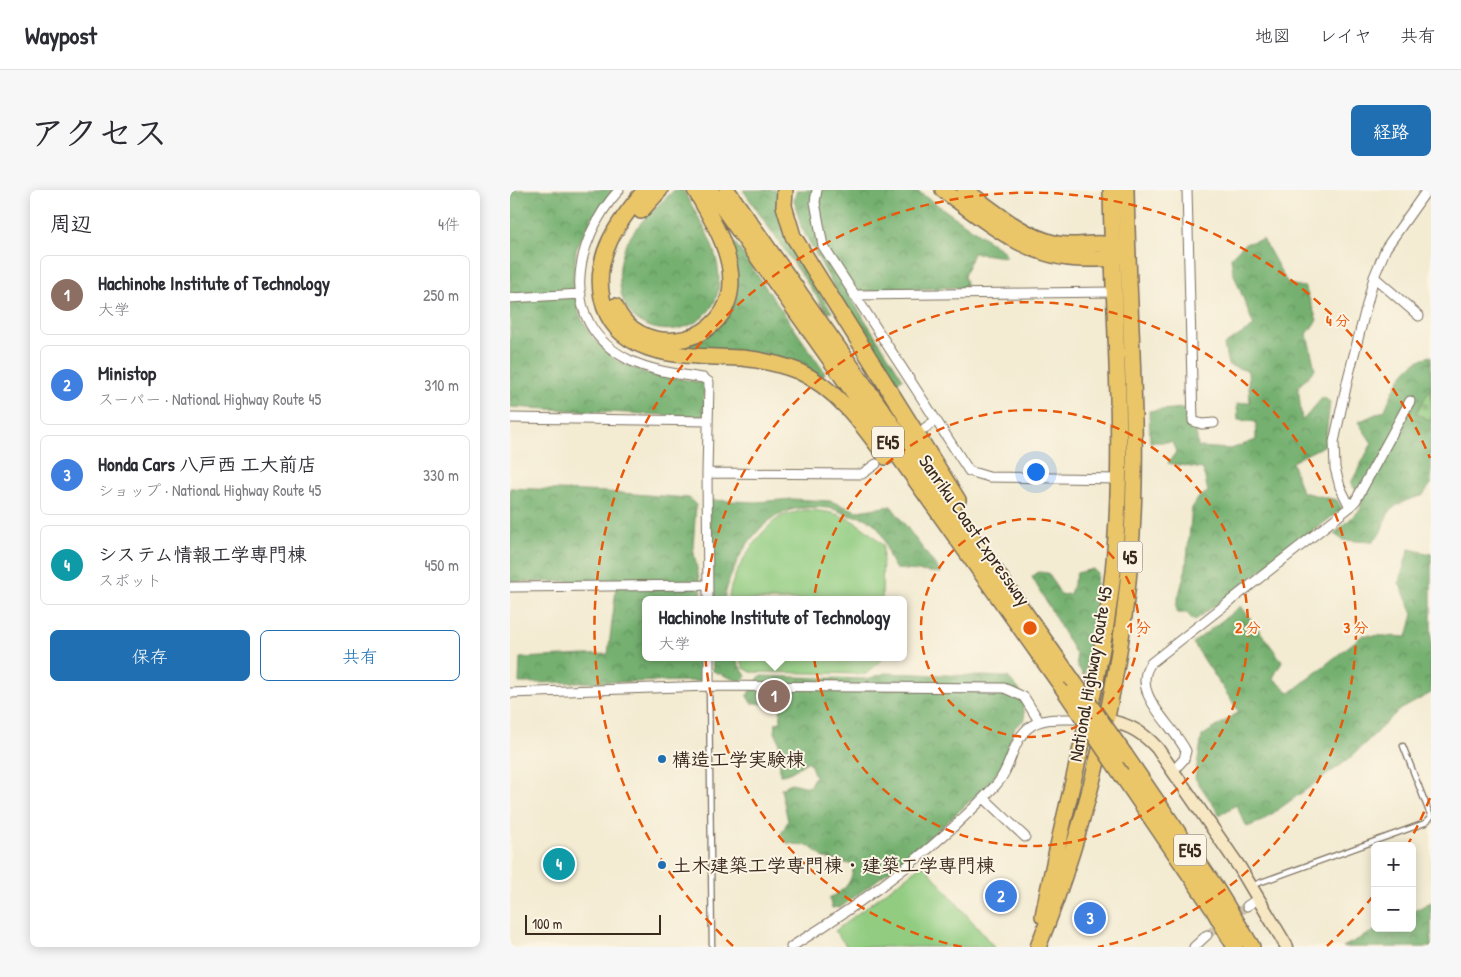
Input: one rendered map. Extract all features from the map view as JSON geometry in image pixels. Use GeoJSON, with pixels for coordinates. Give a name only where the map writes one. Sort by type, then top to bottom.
{"type":"FeatureCollection","features":[{"type":"Feature","properties":{"kind":"highway"},"geometry":{"type":"LineString","coordinates":[[645,190],[615,228],[601,266],[599,285],[603,304],[608,316],[620,332],[636,342],[669,354],[762,361],[781,365],[816,381],[853,414],[923,504],[976,567]]}},
{"type":"Feature","properties":{"kind":"highway"},"geometry":{"type":"LineString","coordinates":[[660,190],[621,235],[608,270],[610,294],[618,312],[632,328],[648,338],[665,341],[690,338],[710,328],[726,305],[730,292],[730,276],[725,251],[695,190]]}},
{"type":"Feature","properties":{"kind":"highway","name":"Sanriku Coast Expressway"},"geometry":{"type":"LineString","coordinates":[[710,190],[1066,694],[1213,909],[1235,947]]}},
{"type":"Feature","properties":{"kind":"highway","name":"Sanriku Coast Expressway"},"geometry":{"type":"LineString","coordinates":[[727,190],[1125,755],[1214,885],[1252,947]]}},
{"type":"Feature","properties":{"kind":"highway"},"geometry":{"type":"LineString","coordinates":[[785,190],[784,206],[793,236],[1041,634]]}},
{"type":"Feature","properties":{"kind":"highway"},"geometry":{"type":"LineString","coordinates":[[944,190],[1006,236],[1031,249],[1063,257],[1127,251]]}},
{"type":"Feature","properties":{"kind":"highway"},"geometry":{"type":"LineString","coordinates":[[965,190],[1014,224],[1040,239],[1112,251]]}},
{"type":"Feature","properties":{"kind":"highway","name":"45"},"geometry":{"type":"LineString","coordinates":[[1111,190],[1112,251]]}},
{"type":"Feature","properties":{"kind":"highway","name":"45"},"geometry":{"type":"LineString","coordinates":[[1126,190],[1127,251]]}},
{"type":"Feature","properties":{"kind":"highway","name":"National Highway Route 45"},"geometry":{"type":"LineString","coordinates":[[1038,947],[1053,866],[1089,719],[1107,624],[1113,572],[1119,479],[1112,251]]}},
{"type":"Feature","properties":{"kind":"highway","name":"National Highway Route 45"},"geometry":{"type":"LineString","coordinates":[[1038,947],[1056,902],[1070,857],[1106,720],[1118,652],[1132,534],[1134,400],[1127,251]]}},
{"type":"Feature","properties":{"kind":"street"},"geometry":{"type":"LineString","coordinates":[[619,190],[599,215],[588,236],[582,256],[581,294],[584,312],[593,328],[612,349],[645,367],[707,379],[708,596]]}},
{"type":"Feature","properties":{"kind":"street"},"geometry":{"type":"LineString","coordinates":[[817,190],[815,202],[823,246],[968,471],[989,477],[1119,479]]}},
{"type":"Feature","properties":{"kind":"street"},"geometry":{"type":"LineString","coordinates":[[1188,190],[1193,420],[1202,424],[1214,423]]}},
{"type":"Feature","properties":{"kind":"street"},"geometry":{"type":"LineString","coordinates":[[1350,507],[1340,487],[1335,468],[1334,442],[1348,378],[1374,277],[1386,248],[1427,190]]}},
{"type":"Feature","properties":{"kind":"street"},"geometry":{"type":"LineString","coordinates":[[1374,277],[1419,316]]}},
{"type":"Feature","properties":{"kind":"street"},"geometry":{"type":"LineString","coordinates":[[854,295],[1113,292]]}},
{"type":"Feature","properties":{"kind":"street"},"geometry":{"type":"LineString","coordinates":[[510,298],[581,294]]}},
{"type":"Feature","properties":{"kind":"street"},"geometry":{"type":"LineString","coordinates":[[1174,770],[1184,759],[1186,750],[1145,688],[1146,671],[1151,663],[1350,507],[1356,500],[1410,401]]}},
{"type":"Feature","properties":{"kind":"street"},"geometry":{"type":"LineString","coordinates":[[510,418],[708,422]]}},
{"type":"Feature","properties":{"kind":"street"},"geometry":{"type":"LineString","coordinates":[[925,428],[936,421]]}},
{"type":"Feature","properties":{"kind":"street"},"geometry":{"type":"LineString","coordinates":[[706,473],[862,474],[876,464]]}},
{"type":"Feature","properties":{"kind":"street"},"geometry":{"type":"LineString","coordinates":[[510,586],[708,585]]}},
{"type":"Feature","properties":{"kind":"street"},"geometry":{"type":"LineString","coordinates":[[709,661],[709,686]]}},
{"type":"Feature","properties":{"kind":"street"},"geometry":{"type":"LineString","coordinates":[[510,693],[709,686],[1004,688],[1024,697],[1039,721]]}},
{"type":"Feature","properties":{"kind":"street"},"geometry":{"type":"LineString","coordinates":[[792,947],[886,884],[984,798],[1002,779],[1016,745],[1027,729],[1039,721],[1089,719],[1122,723],[1147,737],[1174,770],[1259,898],[1287,947]]}},
{"type":"Feature","properties":{"kind":"street"},"geometry":{"type":"LineString","coordinates":[[984,798],[1025,837]]}},
{"type":"Feature","properties":{"kind":"street"},"geometry":{"type":"LineString","coordinates":[[1247,906],[1259,898]]}},
{"type":"Feature","properties":{"kind":"street"},"geometry":{"type":"LineString","coordinates":[[1197,946],[1207,935]]}},
{"type":"Feature","properties":{"kind":"lane"},"geometry":{"type":"LineString","coordinates":[[709,686],[712,947]]}},
{"type":"Feature","properties":{"kind":"lane"},"geometry":{"type":"LineString","coordinates":[[1251,886],[1425,824],[1431,817],[1403,746]]}},
{"type":"Feature","properties":{"kind":"green space"},"geometry":{"type":"Polygon","coordinates":[[[510,190],[614,190],[592,218],[576,250],[573,283],[580,316],[593,338],[617,361],[647,373],[704,383],[704,417],[510,407],[510,190]]]}},
{"type":"Feature","properties":{"kind":"green space"},"geometry":{"type":"Polygon","coordinates":[[[674,190],[683,190],[701,221],[715,255],[719,278],[716,299],[705,315],[690,325],[672,330],[654,328],[638,320],[626,306],[619,280],[622,257],[632,234],[649,214],[674,190]]]}},
{"type":"Feature","properties":{"kind":"green space"},"geometry":{"type":"Polygon","coordinates":[[[743,190],[778,190],[778,207],[787,239],[803,269],[832,312],[828,313],[743,190]]]}},
{"type":"Feature","properties":{"kind":"green space"},"geometry":{"type":"Polygon","coordinates":[[[797,190],[916,190],[1005,252],[1005,257],[973,253],[964,276],[967,287],[847,292],[903,379],[894,382],[837,292],[801,227],[794,200],[797,190]]]}},
{"type":"Feature","properties":{"kind":"green space"},"geometry":{"type":"Polygon","coordinates":[[[1263,239],[1288,284],[1305,287],[1317,320],[1307,334],[1315,369],[1298,387],[1302,421],[1323,397],[1330,402],[1325,445],[1292,462],[1302,492],[1337,500],[1342,509],[1194,621],[1187,613],[1177,613],[1176,606],[1186,568],[1192,508],[1199,497],[1208,492],[1203,469],[1168,463],[1176,452],[1172,442],[1150,442],[1149,411],[1184,408],[1186,423],[1196,430],[1198,447],[1231,449],[1256,440],[1256,422],[1238,420],[1237,404],[1250,402],[1248,371],[1228,365],[1224,345],[1254,326],[1233,272],[1231,257],[1244,244],[1263,239]]]}},
{"type":"Feature","properties":{"kind":"green space"},"geometry":{"type":"Polygon","coordinates":[[[735,243],[825,373],[822,377],[788,361],[771,356],[737,351],[682,350],[682,345],[707,334],[720,325],[733,307],[738,288],[738,278],[731,246],[735,243]]]}},
{"type":"Feature","properties":{"kind":"green space"},"geometry":{"type":"Polygon","coordinates":[[[1431,356],[1431,484],[1422,496],[1407,500],[1392,509],[1388,513],[1380,533],[1372,542],[1343,540],[1334,534],[1360,510],[1362,500],[1351,483],[1372,443],[1358,422],[1385,410],[1392,393],[1407,369],[1414,363],[1431,356]]]}},
{"type":"Feature","properties":{"kind":"green space"},"geometry":{"type":"Polygon","coordinates":[[[1431,388],[1431,421],[1416,413],[1431,388]]]}},
{"type":"Feature","properties":{"kind":"green space"},"geometry":{"type":"Polygon","coordinates":[[[510,488],[689,498],[696,505],[693,548],[702,596],[642,596],[642,661],[705,661],[705,681],[519,683],[520,658],[608,654],[617,581],[510,582],[510,488]]]}},
{"type":"Feature","properties":{"kind":"green space"},"geometry":{"type":"Polygon","coordinates":[[[792,499],[830,501],[857,511],[891,506],[941,573],[896,569],[889,557],[880,530],[867,519],[830,508],[803,508],[788,511],[774,518],[761,528],[750,540],[733,570],[725,596],[711,596],[709,500],[757,502],[792,499]]]}},
{"type":"Feature","properties":{"kind":"green space"},"geometry":{"type":"Polygon","coordinates":[[[805,510],[829,512],[848,518],[865,529],[883,545],[882,596],[729,596],[734,578],[747,553],[773,522],[788,514],[805,510]]]}},
{"type":"Feature","properties":{"kind":"green space"},"geometry":{"type":"Polygon","coordinates":[[[1409,549],[1431,554],[1431,693],[1398,711],[1349,759],[1262,821],[1247,827],[1236,805],[1220,815],[1195,778],[1202,736],[1239,712],[1193,643],[1241,606],[1282,661],[1273,678],[1290,693],[1363,635],[1407,637],[1413,614],[1399,582],[1409,549]]]}},
{"type":"Feature","properties":{"kind":"green space"},"geometry":{"type":"Polygon","coordinates":[[[1093,569],[1097,573],[1093,625],[1084,676],[1077,665],[1076,654],[1032,577],[1038,572],[1048,573],[1061,595],[1070,594],[1077,573],[1093,569]]]}},
{"type":"Feature","properties":{"kind":"green space"},"geometry":{"type":"Polygon","coordinates":[[[712,661],[737,661],[746,676],[741,682],[713,671],[712,661]]]}},
{"type":"Feature","properties":{"kind":"green space"},"geometry":{"type":"Polygon","coordinates":[[[741,661],[880,661],[866,674],[751,672],[744,668],[741,661]]]}},
{"type":"Feature","properties":{"kind":"green space"},"geometry":{"type":"Polygon","coordinates":[[[885,673],[1008,677],[1021,692],[1025,719],[1015,727],[1001,767],[990,783],[913,853],[841,907],[832,908],[829,898],[840,892],[847,885],[854,865],[824,858],[809,846],[787,843],[781,834],[788,821],[781,789],[791,783],[809,787],[815,776],[809,761],[791,772],[780,775],[779,741],[775,732],[776,723],[781,722],[780,705],[751,703],[747,696],[760,676],[867,679],[885,673]]]}},
{"type":"Feature","properties":{"kind":"green space"},"geometry":{"type":"Polygon","coordinates":[[[923,864],[994,947],[847,947],[835,931],[923,864]]]}},
{"type":"Feature","properties":{"kind":"green space"},"geometry":{"type":"Polygon","coordinates":[[[1431,902],[1431,947],[1343,947],[1372,932],[1416,932],[1416,910],[1431,902]]]}},
{"type":"Feature","properties":{"kind":"tunnel"},"geometry":{"type":"LineString","coordinates":[[1207,935],[1247,906]]}},
{"type":"Feature","properties":{"kind":"place","name":"Hachinohe Institute of Technology"},"geometry":{"type":"Point","coordinates":[774,696]}},
{"type":"Feature","properties":{"kind":"place","name":"構造工学実験棟"},"geometry":{"type":"Point","coordinates":[662,759]}},
{"type":"Feature","properties":{"kind":"place","name":"システム情報工学専門棟"},"geometry":{"type":"Point","coordinates":[559,864]}},
{"type":"Feature","properties":{"kind":"place","name":"土木建築工学専門棟・建築工学専門棟"},"geometry":{"type":"Point","coordinates":[662,865]}},
{"type":"Feature","properties":{"kind":"place","name":"Ministop"},"geometry":{"type":"Point","coordinates":[1001,896]}},
{"type":"Feature","properties":{"kind":"place","name":"Honda Cars 八戸西 工大前店"},"geometry":{"type":"Point","coordinates":[1090,918]}}]}
